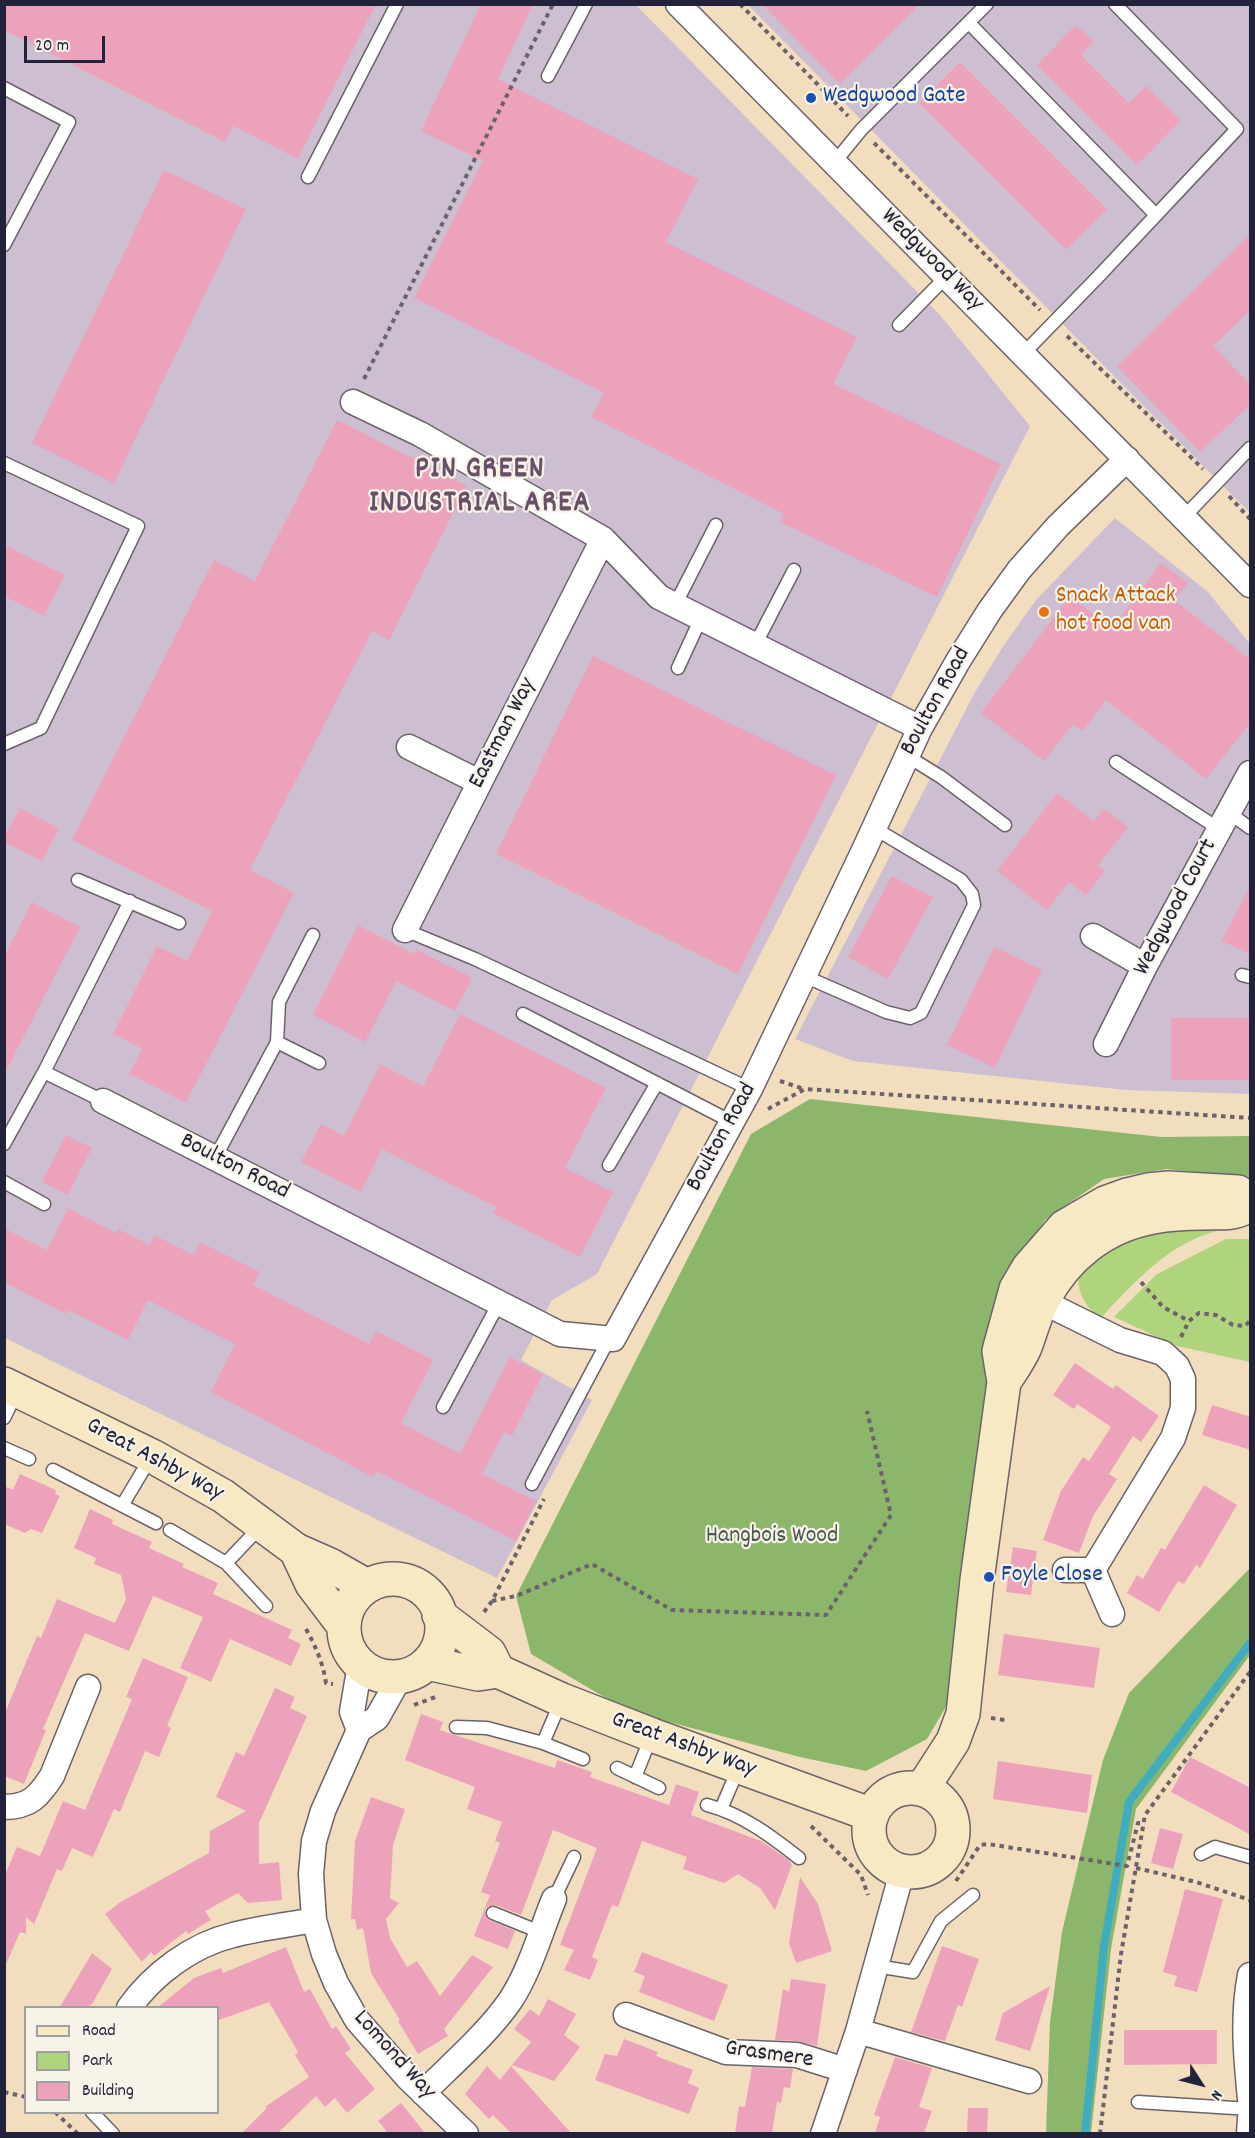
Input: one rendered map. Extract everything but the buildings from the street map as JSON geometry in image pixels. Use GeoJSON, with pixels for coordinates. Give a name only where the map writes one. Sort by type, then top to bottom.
{"type":"FeatureCollection","features":[{"type":"Feature","properties":{"kind":"street","name":"Wedgwood Way"},"geometry":{"type":"LineString","coordinates":[[687,8],[834,163],[1251,585]]}},
{"type":"Feature","properties":{"kind":"street"},"geometry":{"type":"LineString","coordinates":[[353,402],[420,434],[603,539],[659,597],[920,728]]}},
{"type":"Feature","properties":{"kind":"street","name":"Boulton Road"},"geometry":{"type":"LineString","coordinates":[[103,1101],[560,1334],[613,1339],[750,1089],[920,728],[985,618],[1019,570],[1058,526],[1126,459]]}},
{"type":"Feature","properties":{"kind":"street","name":"Eastman Way"},"geometry":{"type":"LineString","coordinates":[[405,930],[603,539]]}},
{"type":"Feature","properties":{"kind":"street"},"geometry":{"type":"LineString","coordinates":[[409,747],[479,782]]}},
{"type":"Feature","properties":{"kind":"street","name":"Wedgwood Court"},"geometry":{"type":"LineString","coordinates":[[1106,1044],[1144,966],[1251,773]]}},
{"type":"Feature","properties":{"kind":"street"},"geometry":{"type":"LineString","coordinates":[[1093,936],[1144,966]]}},
{"type":"Feature","properties":{"kind":"street"},"geometry":{"type":"LineString","coordinates":[[934,1797],[963,1714],[977,1580],[1004,1382],[1024,1350],[1029,1295],[1095,1239],[1123,1225],[1162,1216],[1236,1212],[1251,1202]]}},
{"type":"Feature","properties":{"kind":"street"},"geometry":{"type":"LineString","coordinates":[[1029,1295],[1120,1340],[1163,1353],[1177,1366],[1183,1379],[1183,1408],[1173,1438],[1093,1570]]}},
{"type":"Feature","properties":{"kind":"street","name":"Great Ashby Way"},"geometry":{"type":"LineString","coordinates":[[9,1397],[152,1455],[223,1496],[296,1550],[330,1565],[367,1586]]}},
{"type":"Feature","properties":{"kind":"street","name":"Great Ashby Way"},"geometry":{"type":"LineString","coordinates":[[296,1550],[312,1584],[344,1626]]}},
{"type":"Feature","properties":{"kind":"street"},"geometry":{"type":"LineString","coordinates":[[1065,1570],[1093,1570]]}},
{"type":"Feature","properties":{"kind":"street"},"geometry":{"type":"LineString","coordinates":[[1093,1570],[1112,1614]]}},
{"type":"Feature","properties":{"kind":"street"},"geometry":{"type":"LineString","coordinates":[[397,1579],[410,1582],[420,1587],[436,1605],[441,1633],[439,1643],[413,1682],[379,1676],[360,1664],[345,1641],[346,1612],[354,1598],[367,1586],[397,1579]]}},
{"type":"Feature","properties":{"kind":"street"},"geometry":{"type":"LineString","coordinates":[[439,1615],[489,1653],[498,1671]]}},
{"type":"Feature","properties":{"kind":"street"},"geometry":{"type":"LineString","coordinates":[[359,1730],[351,1712],[360,1664]]}},
{"type":"Feature","properties":{"kind":"street","name":"Great Ashby Way"},"geometry":{"type":"LineString","coordinates":[[413,1682],[498,1671],[562,1700],[652,1736],[872,1815]]}},
{"type":"Feature","properties":{"kind":"street","name":"Lomond Way"},"geometry":{"type":"LineString","coordinates":[[413,1682],[377,1718],[359,1730],[323,1811],[314,1841],[311,1874],[314,1920],[336,1983],[357,2020],[385,2055],[466,2133]]}},
{"type":"Feature","properties":{"kind":"street"},"geometry":{"type":"LineString","coordinates":[[4,1807],[19,1807],[38,1796],[45,1788],[88,1687]]}},
{"type":"Feature","properties":{"kind":"street"},"geometry":{"type":"LineString","coordinates":[[912,1787],[934,1797],[952,1818],[953,1836],[949,1850],[935,1865],[917,1872],[902,1872],[881,1860],[874,1850],[869,1836],[872,1815],[879,1802],[891,1793],[912,1787]]}},
{"type":"Feature","properties":{"kind":"street","name":"Grasmere"},"geometry":{"type":"LineString","coordinates":[[823,2133],[858,2031],[902,1872]]}},
{"type":"Feature","properties":{"kind":"street"},"geometry":{"type":"LineString","coordinates":[[423,2093],[491,2024],[509,2002],[521,1983],[554,1899]]}},
{"type":"Feature","properties":{"kind":"street"},"geometry":{"type":"LineString","coordinates":[[130,2006],[150,1983],[169,1967],[212,1942],[232,1935],[314,1920]]}},
{"type":"Feature","properties":{"kind":"street"},"geometry":{"type":"LineString","coordinates":[[1251,1975],[1246,1996],[1245,2027],[1251,2099]]}},
{"type":"Feature","properties":{"kind":"street","name":"Grasmere"},"geometry":{"type":"LineString","coordinates":[[626,2015],[726,2052],[797,2055],[844,2070]]}},
{"type":"Feature","properties":{"kind":"street"},"geometry":{"type":"LineString","coordinates":[[858,2031],[1029,2081]]}},
{"type":"Feature","properties":{"kind":"street"},"geometry":{"type":"LineString","coordinates":[[1249,2133],[1251,2118]]}},
{"type":"Feature","properties":{"kind":"lane"},"geometry":{"type":"LineString","coordinates":[[308,177],[397,4]]}},
{"type":"Feature","properties":{"kind":"lane"},"geometry":{"type":"LineString","coordinates":[[548,76],[586,4]]}},
{"type":"Feature","properties":{"kind":"lane"},"geometry":{"type":"LineString","coordinates":[[834,163],[861,130],[987,4]]}},
{"type":"Feature","properties":{"kind":"lane"},"geometry":{"type":"LineString","coordinates":[[1023,354],[1237,129],[1115,4]]}},
{"type":"Feature","properties":{"kind":"lane"},"geometry":{"type":"LineString","coordinates":[[969,23],[1156,215]]}},
{"type":"Feature","properties":{"kind":"lane"},"geometry":{"type":"LineString","coordinates":[[4,88],[69,122],[4,245]]}},
{"type":"Feature","properties":{"kind":"lane"},"geometry":{"type":"LineString","coordinates":[[899,324],[946,277]]}},
{"type":"Feature","properties":{"kind":"lane"},"geometry":{"type":"LineString","coordinates":[[1184,517],[1251,448]]}},
{"type":"Feature","properties":{"kind":"lane"},"geometry":{"type":"LineString","coordinates":[[4,463],[138,526],[41,728],[4,744]]}},
{"type":"Feature","properties":{"kind":"lane"},"geometry":{"type":"LineString","coordinates":[[675,605],[717,525]]}},
{"type":"Feature","properties":{"kind":"lane"},"geometry":{"type":"LineString","coordinates":[[755,645],[794,570]]}},
{"type":"Feature","properties":{"kind":"lane"},"geometry":{"type":"LineString","coordinates":[[678,668],[701,618]]}},
{"type":"Feature","properties":{"kind":"lane"},"geometry":{"type":"LineString","coordinates":[[907,756],[941,777],[1005,825]]}},
{"type":"Feature","properties":{"kind":"lane"},"geometry":{"type":"LineString","coordinates":[[1116,762],[1224,820],[1251,828]]}},
{"type":"Feature","properties":{"kind":"lane"},"geometry":{"type":"LineString","coordinates":[[804,976],[886,1012],[910,1018],[921,1012],[974,905],[972,894],[961,880],[874,828]]}},
{"type":"Feature","properties":{"kind":"lane"},"geometry":{"type":"LineString","coordinates":[[78,880],[179,923]]}},
{"type":"Feature","properties":{"kind":"lane"},"geometry":{"type":"LineString","coordinates":[[4,1144],[44,1072],[130,901]]}},
{"type":"Feature","properties":{"kind":"lane"},"geometry":{"type":"LineString","coordinates":[[405,930],[475,959],[750,1089]]}},
{"type":"Feature","properties":{"kind":"lane"},"geometry":{"type":"LineString","coordinates":[[215,1158],[277,1042],[279,1002],[313,935]]}},
{"type":"Feature","properties":{"kind":"lane"},"geometry":{"type":"LineString","coordinates":[[523,1014],[732,1122]]}},
{"type":"Feature","properties":{"kind":"lane"},"geometry":{"type":"LineString","coordinates":[[277,1042],[319,1063]]}},
{"type":"Feature","properties":{"kind":"lane"},"geometry":{"type":"LineString","coordinates":[[44,1072],[103,1101]]}},
{"type":"Feature","properties":{"kind":"lane"},"geometry":{"type":"LineString","coordinates":[[609,1165],[657,1083]]}},
{"type":"Feature","properties":{"kind":"lane"},"geometry":{"type":"LineString","coordinates":[[4,1182],[44,1204]]}},
{"type":"Feature","properties":{"kind":"lane"},"geometry":{"type":"LineString","coordinates":[[443,1407],[499,1303]]}},
{"type":"Feature","properties":{"kind":"lane"},"geometry":{"type":"LineString","coordinates":[[532,1484],[609,1339]]}},
{"type":"Feature","properties":{"kind":"lane"},"geometry":{"type":"LineString","coordinates":[[4,1448],[29,1459]]}},
{"type":"Feature","properties":{"kind":"lane"},"geometry":{"type":"LineString","coordinates":[[123,1504],[152,1455]]}},
{"type":"Feature","properties":{"kind":"lane"},"geometry":{"type":"LineString","coordinates":[[52,1470],[123,1504],[156,1523]]}},
{"type":"Feature","properties":{"kind":"lane"},"geometry":{"type":"LineString","coordinates":[[226,1563],[263,1524]]}},
{"type":"Feature","properties":{"kind":"lane"},"geometry":{"type":"LineString","coordinates":[[170,1530],[226,1563],[266,1606]]}},
{"type":"Feature","properties":{"kind":"lane"},"geometry":{"type":"LineString","coordinates":[[543,1743],[562,1700]]}},
{"type":"Feature","properties":{"kind":"lane"},"geometry":{"type":"LineString","coordinates":[[456,1728],[487,1728],[543,1743],[583,1759]]}},
{"type":"Feature","properties":{"kind":"lane"},"geometry":{"type":"LineString","coordinates":[[635,1777],[652,1736]]}},
{"type":"Feature","properties":{"kind":"lane"},"geometry":{"type":"LineString","coordinates":[[721,1809],[739,1766]]}},
{"type":"Feature","properties":{"kind":"lane"},"geometry":{"type":"LineString","coordinates":[[617,1768],[658,1788]]}},
{"type":"Feature","properties":{"kind":"lane"},"geometry":{"type":"LineString","coordinates":[[707,1805],[721,1809],[767,1833],[799,1858]]}},
{"type":"Feature","properties":{"kind":"lane"},"geometry":{"type":"LineString","coordinates":[[1201,1854],[1215,1847],[1251,1857]]}},
{"type":"Feature","properties":{"kind":"lane"},"geometry":{"type":"LineString","coordinates":[[554,1899],[574,1857]]}},
{"type":"Feature","properties":{"kind":"lane"},"geometry":{"type":"LineString","coordinates":[[876,1966],[913,1972],[941,1921],[973,1895]]}},
{"type":"Feature","properties":{"kind":"lane"},"geometry":{"type":"LineString","coordinates":[[493,1913],[540,1932]]}},
{"type":"Feature","properties":{"kind":"lane"},"geometry":{"type":"LineString","coordinates":[[1138,2102],[1251,2109]]}},
{"type":"Feature","properties":{"kind":"lane"},"geometry":{"type":"LineString","coordinates":[[94,2114],[113,2133]]}},
{"type":"Feature","properties":{"kind":"path"},"geometry":{"type":"LineString","coordinates":[[353,402],[553,4]]}},
{"type":"Feature","properties":{"kind":"path"},"geometry":{"type":"LineString","coordinates":[[740,4],[861,130],[1251,519]]}},
{"type":"Feature","properties":{"kind":"path"},"geometry":{"type":"LineString","coordinates":[[765,1111],[805,1089],[1251,1118]]}},
{"type":"Feature","properties":{"kind":"path"},"geometry":{"type":"LineString","coordinates":[[1142,1282],[1163,1306],[1189,1321],[1199,1312],[1216,1315],[1233,1325],[1245,1326],[1251,1321]]}},
{"type":"Feature","properties":{"kind":"path"},"geometry":{"type":"LineString","coordinates":[[492,1601],[516,1596],[592,1563],[672,1610],[826,1615],[891,1515],[867,1411]]}},
{"type":"Feature","properties":{"kind":"path"},"geometry":{"type":"LineString","coordinates":[[1101,2133],[1121,1954],[1145,1815],[1251,1672]]}},
{"type":"Feature","properties":{"kind":"path"},"geometry":{"type":"LineString","coordinates":[[413,1682],[440,1696]]}},
{"type":"Feature","properties":{"kind":"path"},"geometry":{"type":"LineString","coordinates":[[952,1885],[959,1879],[980,1845],[988,1844],[1126,1866],[1138,1823],[1144,1823]]}},
{"type":"Feature","properties":{"kind":"path"},"geometry":{"type":"LineString","coordinates":[[810,1825],[861,1875],[867,1888],[868,1900]]}},
{"type":"Feature","properties":{"kind":"path"},"geometry":{"type":"LineString","coordinates":[[1136,1868],[1196,1882],[1251,1900]]}},
{"type":"Feature","properties":{"kind":"path"},"geometry":{"type":"LineString","coordinates":[[4,2092],[24,2097]]}},
{"type":"Feature","properties":{"kind":"path"},"geometry":{"type":"LineString","coordinates":[[58,2114],[78,2133]]}},
{"type":"Feature","properties":{"kind":"shaded area"},"geometry":{"type":"Polygon","coordinates":[[[4,5],[636,5],[940,315],[1030,426],[597,1274],[552,1300],[521,1360],[592,1400],[497,1578],[5,1338],[4,5]]]}},
{"type":"Feature","properties":{"kind":"shaded area"},"geometry":{"type":"Polygon","coordinates":[[[748,5],[1250,5],[1250,513],[1116,378],[748,5]]]}},
{"type":"Feature","properties":{"kind":"shaded area"},"geometry":{"type":"Polygon","coordinates":[[[1115,518],[1208,592],[1250,644],[1250,1094],[1126,1090],[853,1061],[795,1039],[975,692],[1004,645],[1036,600],[1115,518]]]}},
{"type":"Feature","properties":{"kind":"green space","name":"Hangbois Wood"},"geometry":{"type":"Polygon","coordinates":[[[810,1099],[1161,1137],[1250,1136],[1250,1178],[1166,1169],[1104,1179],[1045,1220],[994,1301],[960,1683],[927,1739],[866,1771],[800,1757],[628,1711],[531,1654],[516,1596],[751,1134],[810,1099]]]}},
{"type":"Feature","properties":{"kind":"green space"},"geometry":{"type":"Polygon","coordinates":[[[1222,1217],[1222,1230],[1187,1243],[1155,1264],[1101,1318],[1085,1302],[1079,1287],[1079,1272],[1096,1245],[1222,1217]]]}},
{"type":"Feature","properties":{"kind":"green space"},"geometry":{"type":"Polygon","coordinates":[[[1226,1239],[1250,1239],[1250,1362],[1177,1346],[1114,1317],[1157,1274],[1226,1239]]]}},
{"type":"Feature","properties":{"kind":"green space"},"geometry":{"type":"Polygon","coordinates":[[[1250,1568],[1250,1655],[1136,1809],[1111,1949],[1091,2133],[1046,2133],[1050,2022],[1062,1932],[1103,1760],[1129,1693],[1250,1568]]]}},
{"type":"Feature","properties":{"kind":"waterway"},"geometry":{"type":"LineString","coordinates":[[1085,2134],[1104,1946],[1129,1802],[1250,1643]]}},
{"type":"Feature","properties":{"kind":"place","name":"Wedgwood Gate"},"geometry":{"type":"Point","coordinates":[811,98]}},
{"type":"Feature","properties":{"kind":"place","name":"Snack Attack hot food van"},"geometry":{"type":"Point","coordinates":[1044,612]}},
{"type":"Feature","properties":{"kind":"place","name":"Foyle Close"},"geometry":{"type":"Point","coordinates":[989,1577]}},
{"type":"Feature","properties":{"kind":"district","name":"PIN GREEN INDUSTRIAL AREA"},"geometry":{"type":"Point","coordinates":[480,489]}}]}
